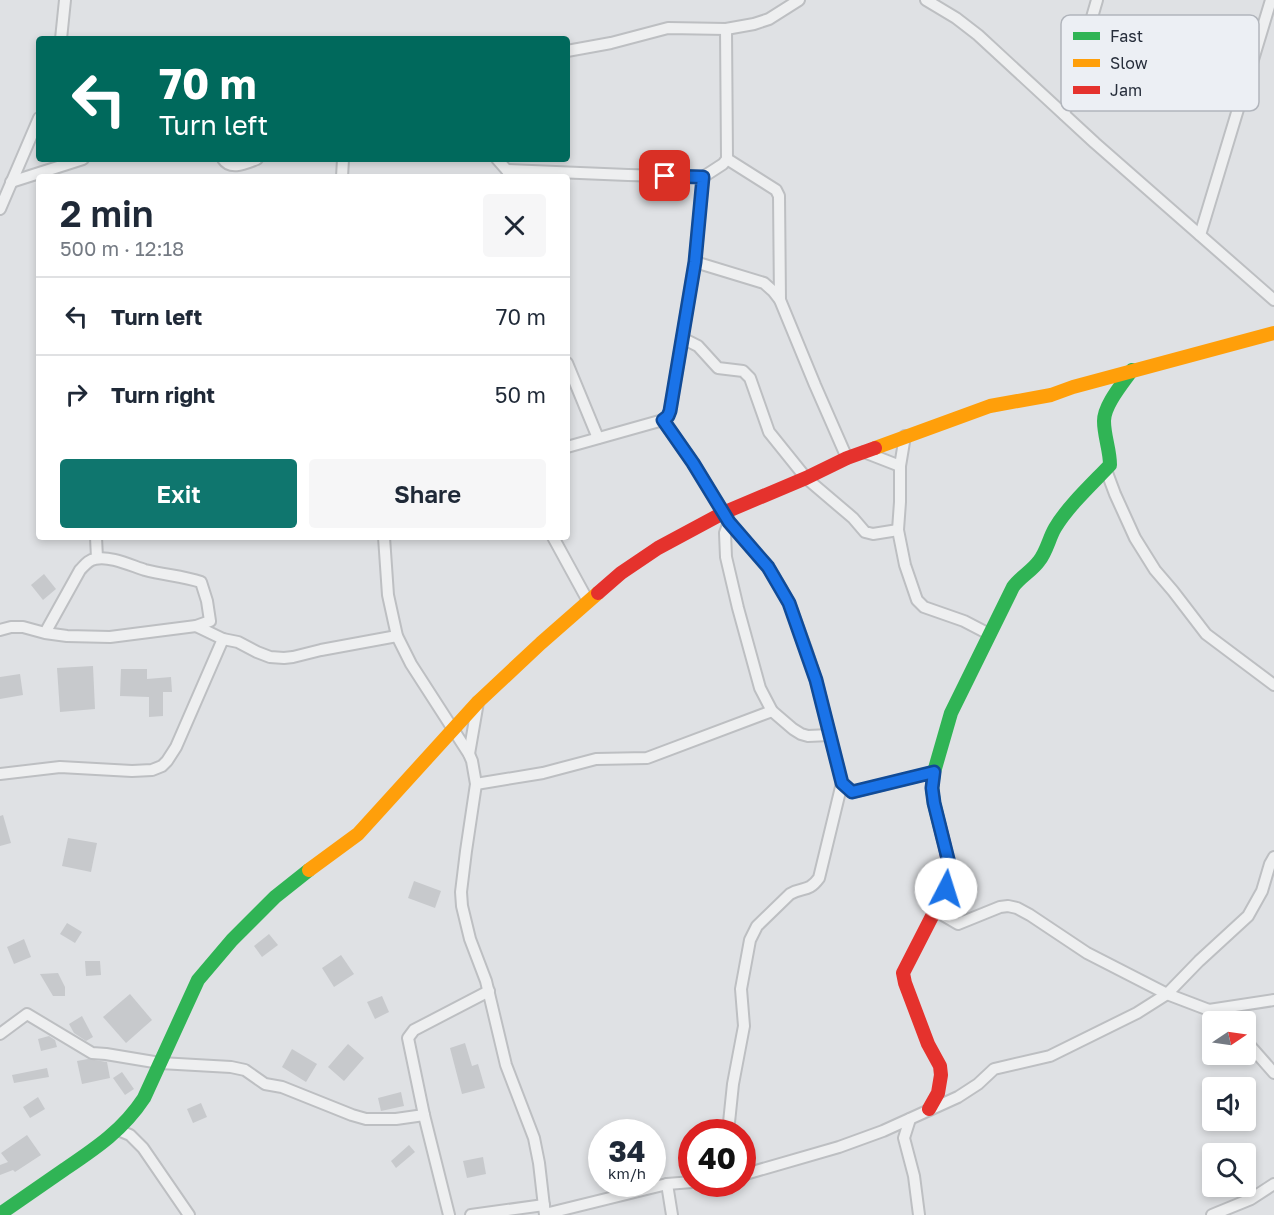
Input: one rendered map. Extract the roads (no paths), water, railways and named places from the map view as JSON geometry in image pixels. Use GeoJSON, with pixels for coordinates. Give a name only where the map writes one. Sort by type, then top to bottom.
{"type":"FeatureCollection","features":[{"type":"Feature","properties":{"kind":"street"},"geometry":{"type":"LineString","coordinates":[[61,36],[65,0]]}},
{"type":"Feature","properties":{"kind":"street"},"geometry":{"type":"LineString","coordinates":[[570,50],[668,28],[726,29],[754,24],[765,21],[799,0]]}},
{"type":"Feature","properties":{"kind":"street"},"geometry":{"type":"LineString","coordinates":[[926,0],[956,18],[978,35],[1274,300]]}},
{"type":"Feature","properties":{"kind":"street"},"geometry":{"type":"LineString","coordinates":[[1093,15],[1097,0]]}},
{"type":"Feature","properties":{"kind":"street"},"geometry":{"type":"LineString","coordinates":[[1259,40],[1271,0]]}},
{"type":"Feature","properties":{"kind":"street"},"geometry":{"type":"LineString","coordinates":[[570,174],[703,177],[723,164],[727,159],[726,29]]}},
{"type":"Feature","properties":{"kind":"street"},"geometry":{"type":"LineString","coordinates":[[1200,236],[1238,111]]}},
{"type":"Feature","properties":{"kind":"street"},"geometry":{"type":"LineString","coordinates":[[0,209],[36,125]]}},
{"type":"Feature","properties":{"kind":"street"},"geometry":{"type":"LineString","coordinates":[[727,159],[778,193],[780,300]]}},
{"type":"Feature","properties":{"kind":"street"},"geometry":{"type":"LineString","coordinates":[[11,182],[74,162]]}},
{"type":"Feature","properties":{"kind":"street"},"geometry":{"type":"LineString","coordinates":[[225,162],[232,166],[246,162]]}},
{"type":"Feature","properties":{"kind":"street"},"geometry":{"type":"LineString","coordinates":[[500,162],[510,173],[569,174]]}},
{"type":"Feature","properties":{"kind":"street"},"geometry":{"type":"LineString","coordinates":[[570,446],[663,420],[668,416],[695,262],[703,177]]}},
{"type":"Feature","properties":{"kind":"street"},"geometry":{"type":"LineString","coordinates":[[695,262],[764,283],[774,291],[780,300],[847,458]]}},
{"type":"Feature","properties":{"kind":"street"},"geometry":{"type":"LineString","coordinates":[[0,1214],[118,1130],[144,1098],[198,980],[231,940],[291,883],[358,834],[478,702],[621,573],[658,548],[726,518],[847,458],[905,436],[990,406],[1052,395],[1132,370],[1274,333]]}},
{"type":"Feature","properties":{"kind":"street"},"geometry":{"type":"LineString","coordinates":[[682,338],[698,346],[718,368],[743,371],[750,378],[769,432],[806,478],[853,518],[865,532],[873,534],[898,530]]}},
{"type":"Feature","properties":{"kind":"street"},"geometry":{"type":"LineString","coordinates":[[570,370],[598,438]]}},
{"type":"Feature","properties":{"kind":"street"},"geometry":{"type":"LineString","coordinates":[[929,1109],[938,1093],[940,1066],[928,1044],[903,973],[946,889],[950,875],[934,803],[932,788],[934,772],[951,713],[1013,587],[1038,562],[1055,528],[1110,465],[1104,419],[1108,407],[1132,370]]}},
{"type":"Feature","properties":{"kind":"street"},"geometry":{"type":"LineString","coordinates":[[663,420],[693,463],[726,518],[768,567],[789,603],[816,680],[842,783],[819,878],[812,886],[790,894],[757,927],[750,940],[741,989],[744,1026],[733,1084],[729,1119]]}},
{"type":"Feature","properties":{"kind":"street"},"geometry":{"type":"LineString","coordinates":[[905,436],[900,466],[898,530],[910,582],[920,604],[964,621],[989,634]]}},
{"type":"Feature","properties":{"kind":"street"},"geometry":{"type":"LineString","coordinates":[[864,452],[900,466]]}},
{"type":"Feature","properties":{"kind":"street"},"geometry":{"type":"LineString","coordinates":[[1106,470],[1135,538],[1155,570],[1206,634],[1274,685]]}},
{"type":"Feature","properties":{"kind":"street"},"geometry":{"type":"LineString","coordinates":[[726,518],[726,557],[760,688],[772,711],[793,729],[801,734],[817,737],[830,735]]}},
{"type":"Feature","properties":{"kind":"street"},"geometry":{"type":"LineString","coordinates":[[96,540],[97,558]]}},
{"type":"Feature","properties":{"kind":"street"},"geometry":{"type":"LineString","coordinates":[[384,540],[388,595],[397,636],[411,664],[470,754],[472,761],[476,784],[461,892],[462,906],[470,939],[489,991],[506,1065],[536,1147],[545,1211]]}},
{"type":"Feature","properties":{"kind":"street"},"geometry":{"type":"LineString","coordinates":[[554,540],[588,602]]}},
{"type":"Feature","properties":{"kind":"street"},"geometry":{"type":"LineString","coordinates":[[0,630],[23,627],[45,633],[67,636],[110,637],[196,626],[210,621],[201,582],[127,563],[97,558],[88,562],[80,570],[45,633]]}},
{"type":"Feature","properties":{"kind":"street"},"geometry":{"type":"LineString","coordinates":[[196,626],[270,657],[284,658],[397,636]]}},
{"type":"Feature","properties":{"kind":"street"},"geometry":{"type":"LineString","coordinates":[[0,774],[60,767],[132,771],[152,770],[162,766],[176,747],[223,639]]}},
{"type":"Feature","properties":{"kind":"street"},"geometry":{"type":"LineString","coordinates":[[470,754],[478,702]]}},
{"type":"Feature","properties":{"kind":"street"},"geometry":{"type":"LineString","coordinates":[[476,784],[543,773],[596,759],[647,758],[772,711]]}},
{"type":"Feature","properties":{"kind":"street"},"geometry":{"type":"LineString","coordinates":[[842,783],[852,792],[934,772]]}},
{"type":"Feature","properties":{"kind":"street"},"geometry":{"type":"LineString","coordinates":[[756,1171],[839,1147],[883,1131],[958,1097],[994,1069],[1050,1056],[1137,1012],[1167,994],[1248,916],[1262,891],[1274,857]]}},
{"type":"Feature","properties":{"kind":"street"},"geometry":{"type":"LineString","coordinates":[[934,910],[958,924],[1000,907],[1017,908],[1087,953],[1167,994],[1209,1010],[1274,1000]]}},
{"type":"Feature","properties":{"kind":"street"},"geometry":{"type":"LineString","coordinates":[[449,1215],[408,1040],[414,1030],[489,991]]}},
{"type":"Feature","properties":{"kind":"street"},"geometry":{"type":"LineString","coordinates":[[0,1034],[27,1014],[92,1053],[160,1063],[231,1067],[244,1070],[265,1084],[282,1087],[366,1119],[396,1119],[424,1114]]}},
{"type":"Feature","properties":{"kind":"street"},"geometry":{"type":"LineString","coordinates":[[1256,1053],[1274,1073]]}},
{"type":"Feature","properties":{"kind":"street"},"geometry":{"type":"LineString","coordinates":[[910,1119],[904,1138],[914,1176],[919,1215]]}},
{"type":"Feature","properties":{"kind":"street"},"geometry":{"type":"LineString","coordinates":[[118,1130],[130,1135],[143,1148],[189,1215]]}},
{"type":"Feature","properties":{"kind":"street"},"geometry":{"type":"LineString","coordinates":[[883,1131],[904,1138]]}},
{"type":"Feature","properties":{"kind":"street"},"geometry":{"type":"LineString","coordinates":[[471,1215],[545,1211],[678,1183]]}},
{"type":"Feature","properties":{"kind":"street"},"geometry":{"type":"LineString","coordinates":[[667,1184],[672,1215]]}},
{"type":"Feature","properties":{"kind":"street"},"geometry":{"type":"LineString","coordinates":[[1212,1215],[1251,1199],[1274,1184]]}}]}
